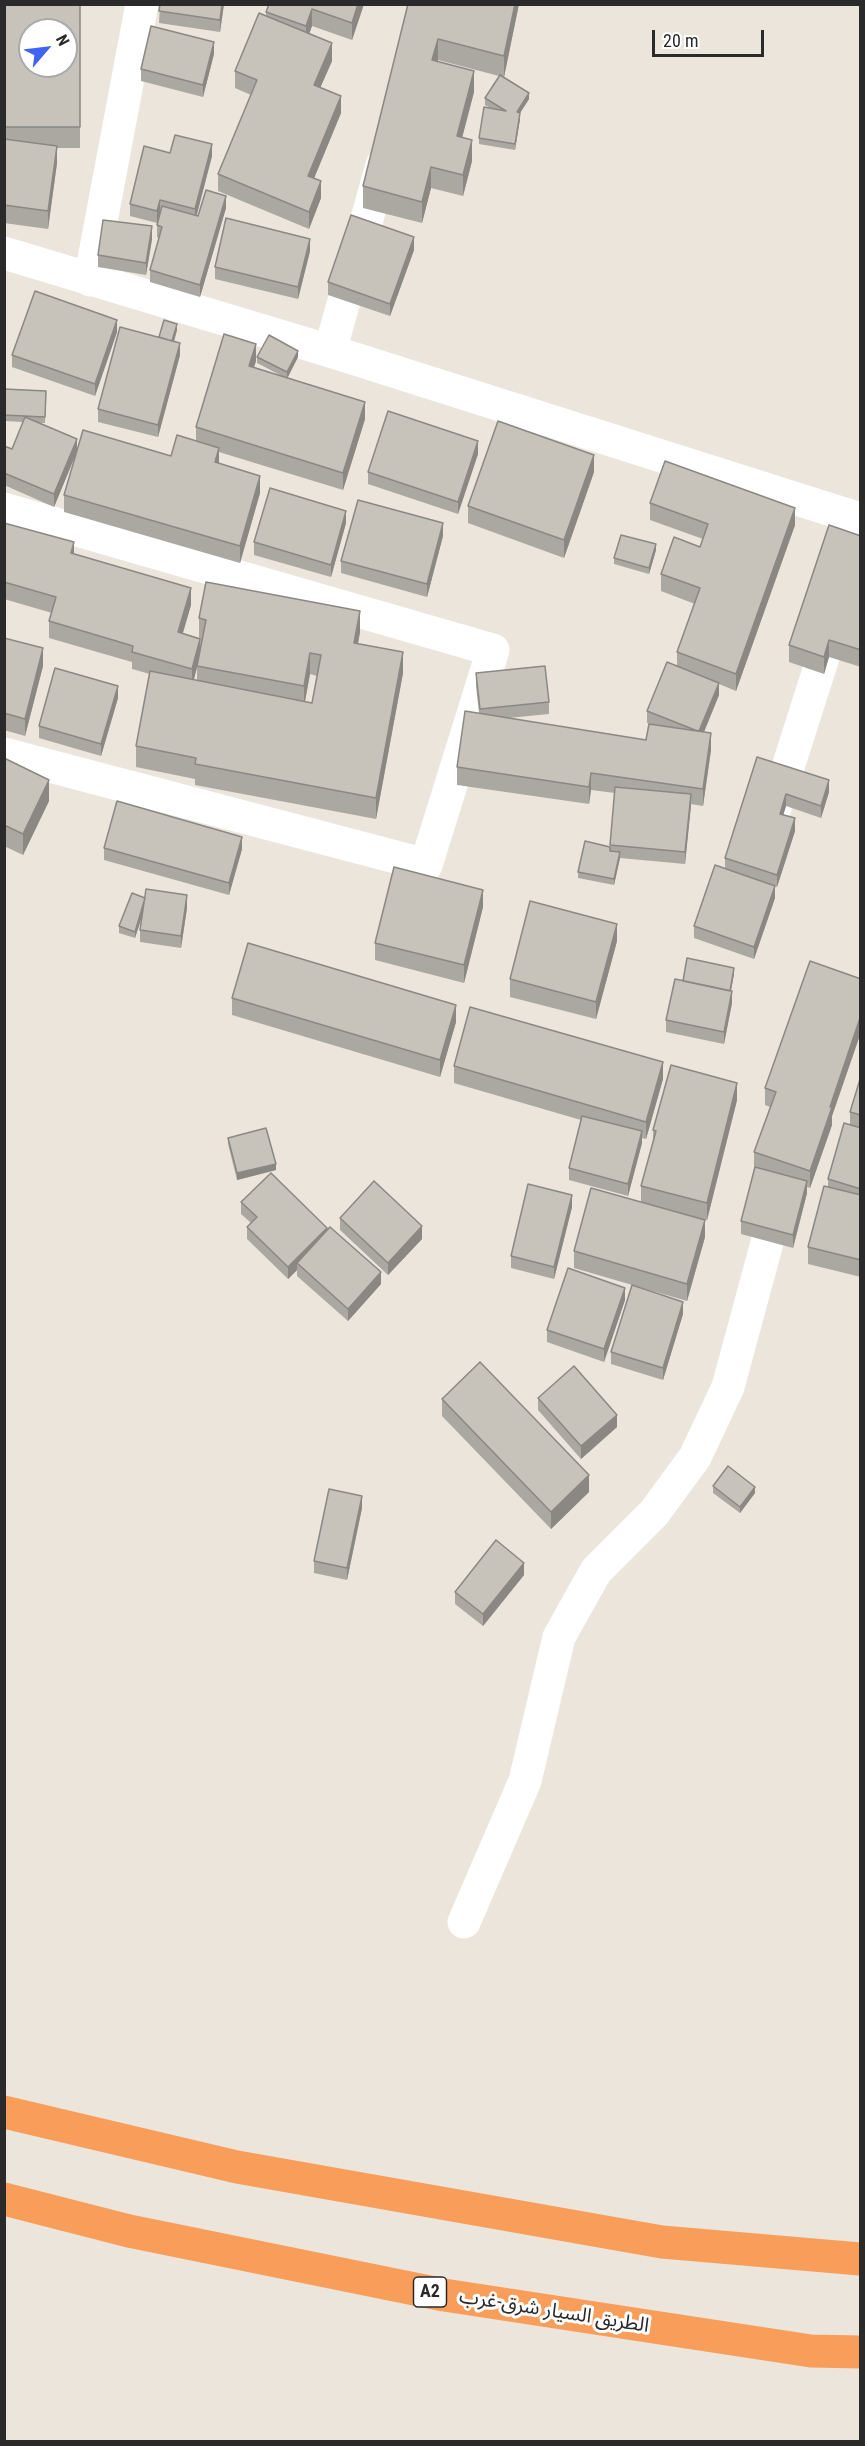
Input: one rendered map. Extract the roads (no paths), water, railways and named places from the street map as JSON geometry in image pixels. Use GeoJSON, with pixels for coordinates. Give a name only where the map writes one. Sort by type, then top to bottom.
{"type":"FeatureCollection","features":[{"type":"Feature","properties":{"kind":"highway"},"geometry":{"type":"LineString","coordinates":[[4,2112],[237,2167],[663,2242],[861,2259]]}},
{"type":"Feature","properties":{"kind":"highway","name":"الطريق السيار شرق-غرب"},"geometry":{"type":"LineString","coordinates":[[4,2199],[129,2231],[444,2295],[811,2351],[861,2352]]}},
{"type":"Feature","properties":{"kind":"street"},"geometry":{"type":"LineString","coordinates":[[90,280],[142,4]]}},
{"type":"Feature","properties":{"kind":"street"},"geometry":{"type":"LineString","coordinates":[[330,351],[391,131]]}},
{"type":"Feature","properties":{"kind":"street"},"geometry":{"type":"LineString","coordinates":[[4,253],[330,351],[859,536]]}},
{"type":"Feature","properties":{"kind":"street"},"geometry":{"type":"LineString","coordinates":[[4,509],[493,650],[426,865],[4,754]]}},
{"type":"Feature","properties":{"kind":"street"},"geometry":{"type":"LineString","coordinates":[[765,838],[839,605]]}},
{"type":"Feature","properties":{"kind":"street"},"geometry":{"type":"LineString","coordinates":[[464,1922],[525,1781],[559,1637],[596,1571],[654,1513],[695,1457],[728,1387],[768,1239],[793,1172]]}}]}
